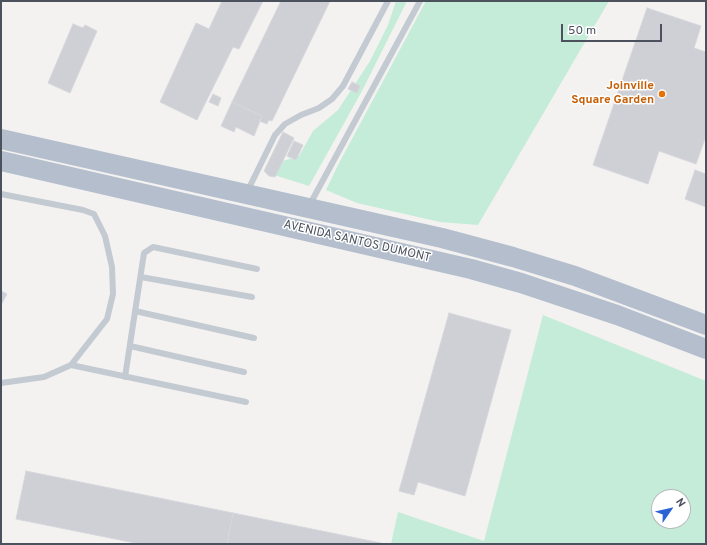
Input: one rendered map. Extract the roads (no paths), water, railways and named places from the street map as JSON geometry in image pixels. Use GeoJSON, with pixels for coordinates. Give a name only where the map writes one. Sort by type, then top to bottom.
{"type":"FeatureCollection","features":[{"type":"Feature","properties":{"kind":"main road","name":"AVENIDA SANTOS DUMONT"},"geometry":{"type":"LineString","coordinates":[[1,139],[442,238],[513,257],[633,297],[706,325]]}},
{"type":"Feature","properties":{"kind":"main road","name":"AVENIDA SANTOS DUMONT"},"geometry":{"type":"LineString","coordinates":[[1,161],[471,269],[598,309],[706,349]]}},
{"type":"Feature","properties":{"kind":"lane"},"geometry":{"type":"LineString","coordinates":[[246,194],[275,135],[285,124],[301,115],[319,108],[332,100],[343,86],[388,1]]}},
{"type":"Feature","properties":{"kind":"lane"},"geometry":{"type":"LineString","coordinates":[[308,207],[420,1]]}},
{"type":"Feature","properties":{"kind":"lane"},"geometry":{"type":"LineString","coordinates":[[1,194],[84,210],[94,214],[100,224],[112,267],[113,294],[107,319],[71,365],[44,377],[1,383]]}},
{"type":"Feature","properties":{"kind":"lane"},"geometry":{"type":"LineString","coordinates":[[125,377],[144,253],[153,247],[257,268]]}},
{"type":"Feature","properties":{"kind":"lane"},"geometry":{"type":"LineString","coordinates":[[141,277],[252,297]]}},
{"type":"Feature","properties":{"kind":"lane"},"geometry":{"type":"LineString","coordinates":[[135,311],[254,338]]}},
{"type":"Feature","properties":{"kind":"lane"},"geometry":{"type":"LineString","coordinates":[[130,346],[244,372]]}},
{"type":"Feature","properties":{"kind":"lane"},"geometry":{"type":"LineString","coordinates":[[71,365],[246,402]]}},
{"type":"Feature","properties":{"kind":"place","name":"Joinville Square Garden"},"geometry":{"type":"Point","coordinates":[662,94]}}]}
